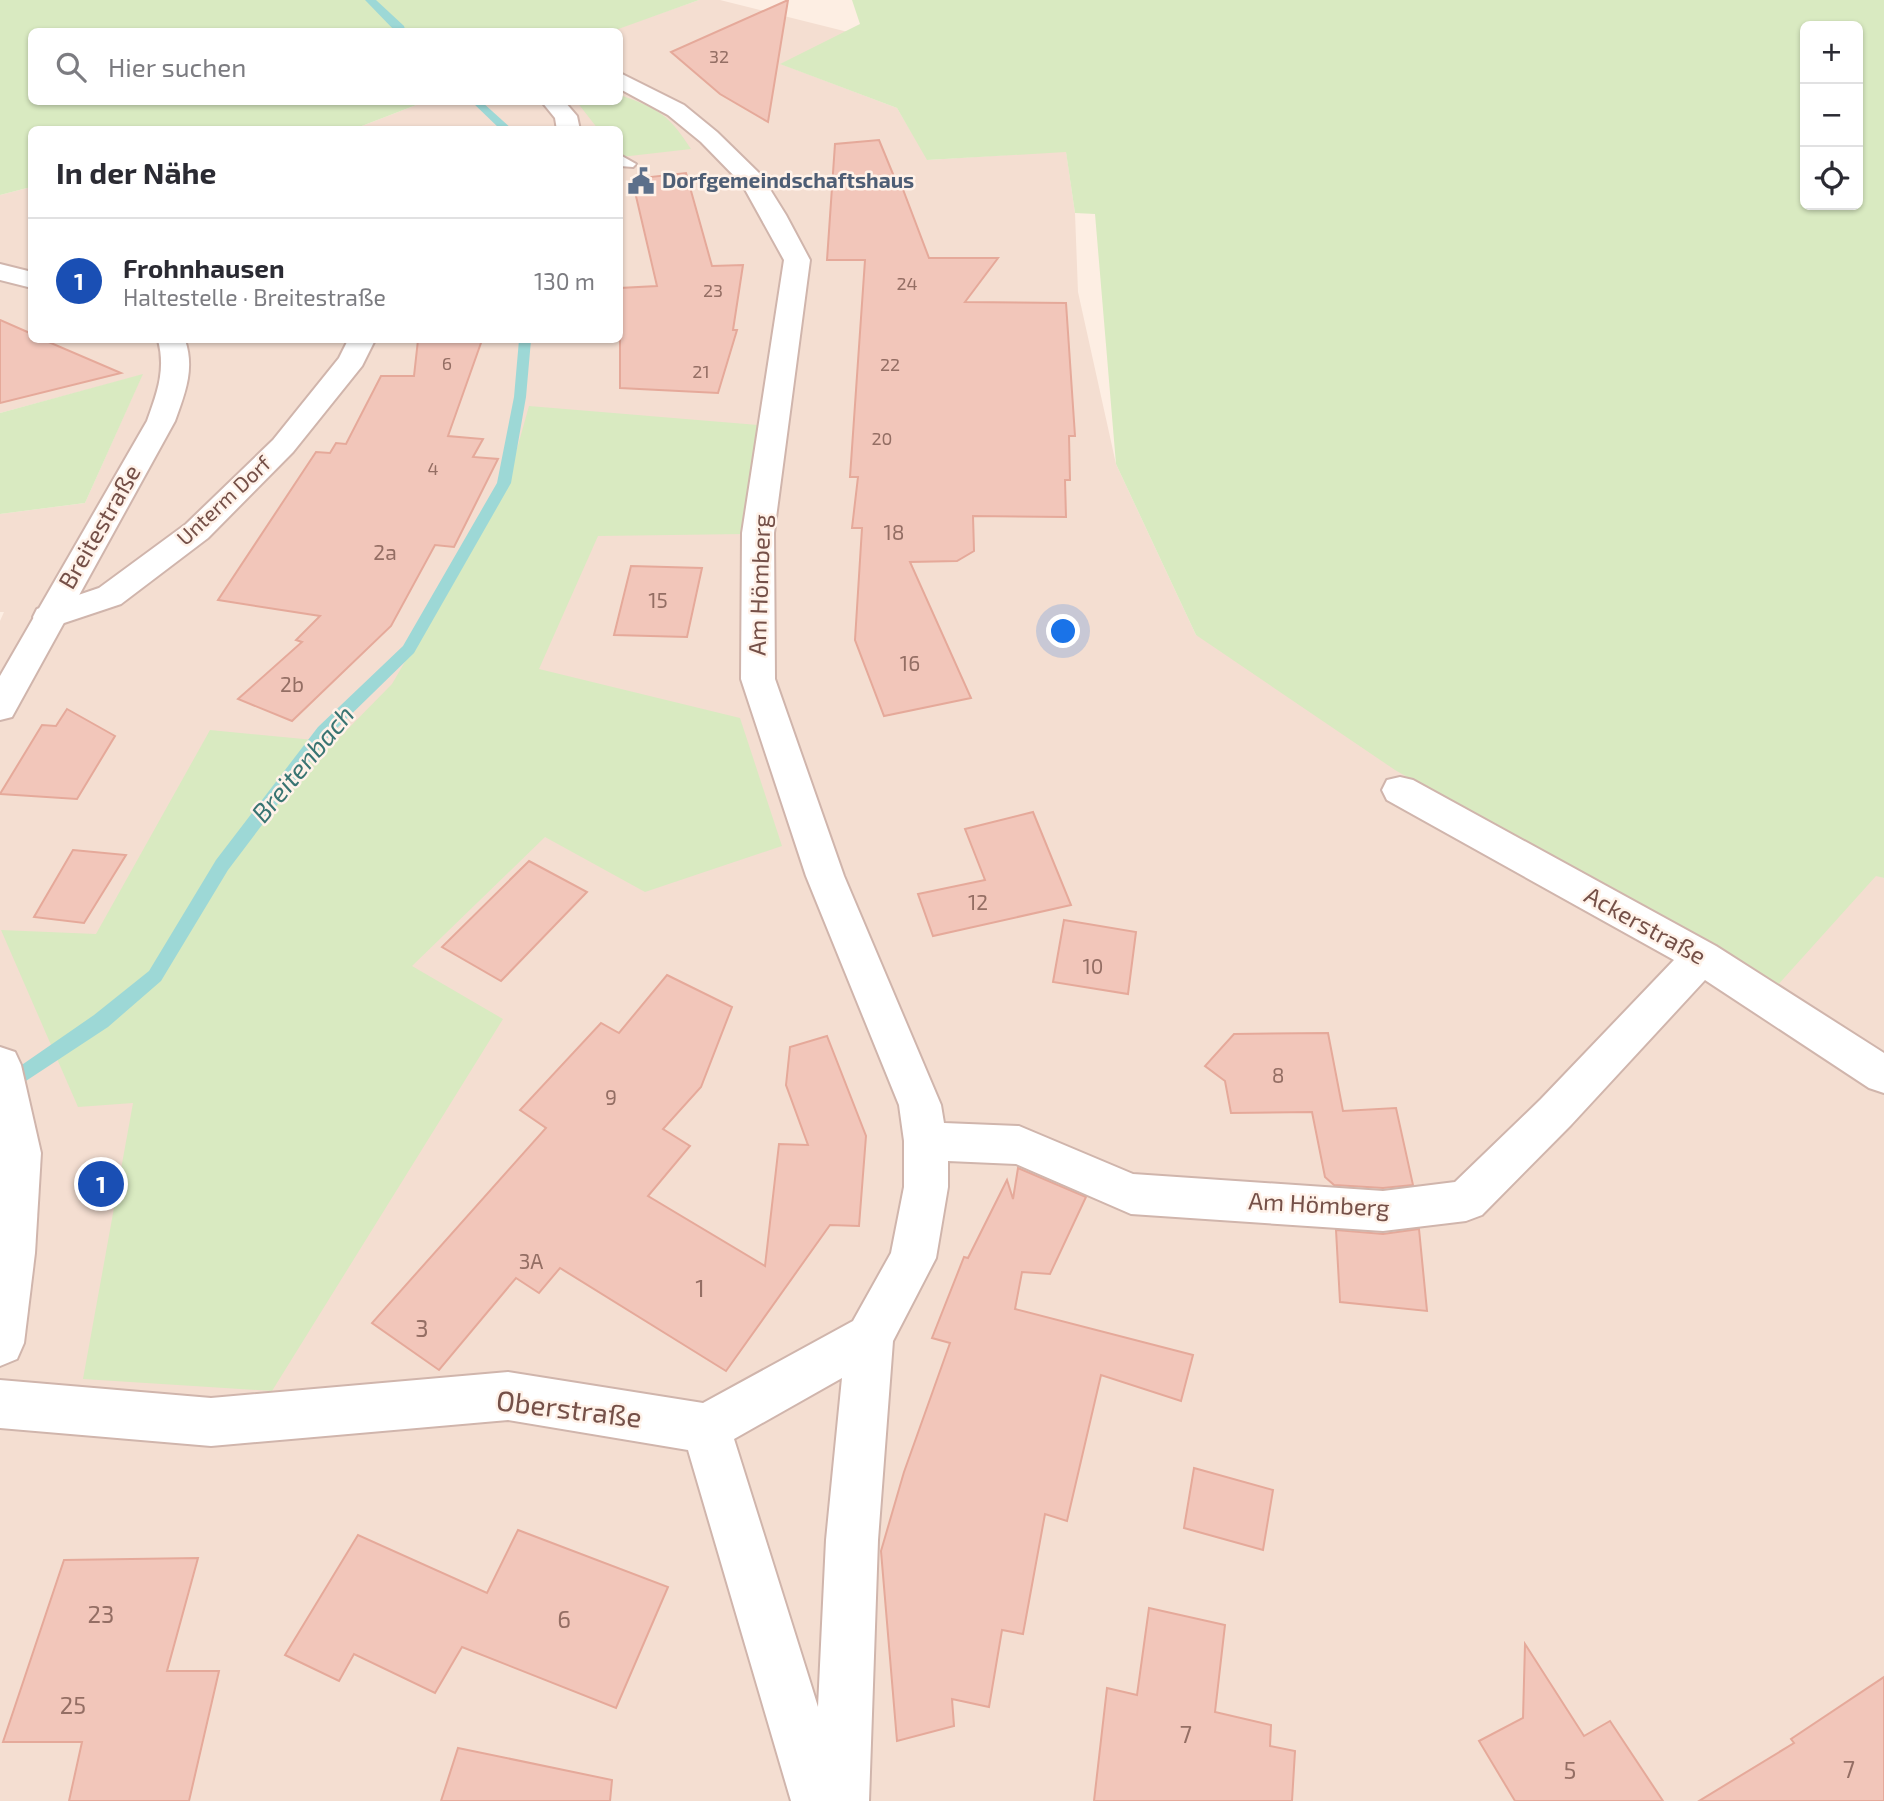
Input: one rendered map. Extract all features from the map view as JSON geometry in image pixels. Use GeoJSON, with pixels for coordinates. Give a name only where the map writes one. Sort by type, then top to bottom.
{"type":"FeatureCollection","features":[{"type":"Feature","properties":{"kind":"street","name":"Am Hömberg"},"geometry":{"type":"LineString","coordinates":[[623,82],[676,110],[709,136],[744,171],[774,215],[797,260],[758,533],[758,679],[825,876],[920,1105],[926,1141],[926,1187],[913,1258],[870,1336]]}},
{"type":"Feature","properties":{"kind":"street"},"geometry":{"type":"LineString","coordinates":[[556,105],[566,116],[568,126]]}},
{"type":"Feature","properties":{"kind":"street"},"geometry":{"type":"LineString","coordinates":[[0,272],[28,279]]}},
{"type":"Feature","properties":{"kind":"street","name":"Breitestraße"},"geometry":{"type":"LineString","coordinates":[[0,708],[161,421],[177,359],[173,343]]}},
{"type":"Feature","properties":{"kind":"street","name":"Unterm Dorf"},"geometry":{"type":"LineString","coordinates":[[49,617],[110,596],[197,531],[283,446],[352,359],[360,343]]}},
{"type":"Feature","properties":{"kind":"street","name":"Ackerstraße"},"geometry":{"type":"LineString","coordinates":[[1400,790],[1702,957],[1884,1074]]}},
{"type":"Feature","properties":{"kind":"street","name":"Am Hömberg"},"geometry":{"type":"LineString","coordinates":[[926,1141],[1019,1145],[1131,1194],[1383,1211],[1466,1201],[1556,1112],[1702,957]]}},
{"type":"Feature","properties":{"kind":"street"},"geometry":{"type":"LineString","coordinates":[[0,1065],[19,1153],[12,1253],[0,1343]]}},
{"type":"Feature","properties":{"kind":"street"},"geometry":{"type":"LineString","coordinates":[[819,1801],[706,1428],[870,1336]]}},
{"type":"Feature","properties":{"kind":"street"},"geometry":{"type":"LineString","coordinates":[[841,1801],[852,1540],[870,1336]]}},
{"type":"Feature","properties":{"kind":"street","name":"Oberstraße"},"geometry":{"type":"LineString","coordinates":[[0,1404],[211,1422],[508,1396],[706,1428]]}},
{"type":"Feature","properties":{"kind":"shaded area"},"geometry":{"type":"Polygon","coordinates":[[[699,0],[720,0],[848,32],[781,64],[897,108],[928,160],[1066,151],[1075,213],[1078,292],[1116,464],[1196,635],[1884,878],[1884,1801],[0,1801],[0,621],[4,612],[0,612],[0,514],[85,503],[142,375],[0,413],[0,195],[28,188],[28,343],[623,343],[623,126],[362,126],[416,105],[623,105],[623,28],[619,28],[699,0]]]}},
{"type":"Feature","properties":{"kind":"green space"},"geometry":{"type":"Polygon","coordinates":[[[0,0],[699,0],[621,28],[28,28],[28,105],[416,105],[362,126],[28,126],[28,188],[0,195],[0,0]]]}},
{"type":"Feature","properties":{"kind":"green space"},"geometry":{"type":"Polygon","coordinates":[[[852,0],[1884,0],[1884,878],[1876,876],[1775,988],[1395,770],[1196,635],[1116,464],[1095,214],[1075,213],[1066,152],[927,160],[897,108],[780,64],[860,24],[852,0]]]}},
{"type":"Feature","properties":{"kind":"green space"},"geometry":{"type":"Polygon","coordinates":[[[623,96],[644,104],[669,120],[691,149],[623,157],[623,126],[596,126],[579,105],[623,105],[623,96]]]}},
{"type":"Feature","properties":{"kind":"green space"},"geometry":{"type":"Polygon","coordinates":[[[143,374],[85,503],[0,514],[0,413],[143,374]]]}},
{"type":"Feature","properties":{"kind":"green space"},"geometry":{"type":"Polygon","coordinates":[[[529,406],[758,425],[745,534],[598,536],[539,669],[740,718],[782,846],[645,892],[545,837],[412,966],[503,1019],[272,1391],[83,1379],[133,1103],[78,1107],[1,930],[96,934],[210,730],[335,742],[392,684],[506,488],[529,406]]]}},
{"type":"Feature","properties":{"kind":"building"},"geometry":{"type":"Polygon","coordinates":[[[788,0],[768,122],[720,94],[671,52],[788,0]]]}},
{"type":"Feature","properties":{"kind":"building"},"geometry":{"type":"Polygon","coordinates":[[[879,140],[895,179],[899,179],[929,258],[998,258],[965,302],[1066,303],[1075,436],[1069,436],[1070,480],[1065,480],[1066,517],[973,516],[974,551],[957,561],[910,562],[971,698],[884,716],[855,640],[862,528],[852,528],[858,477],[850,477],[865,260],[827,260],[835,144],[879,140]]]}},
{"type":"Feature","properties":{"kind":"building"},"geometry":{"type":"Polygon","coordinates":[[[686,173],[712,266],[743,265],[733,330],[737,330],[718,393],[620,388],[623,288],[657,286],[632,179],[686,173]]]}},
{"type":"Feature","properties":{"kind":"building"},"geometry":{"type":"Polygon","coordinates":[[[0,320],[28,332],[28,343],[51,343],[121,373],[0,403],[0,320]]]}},
{"type":"Feature","properties":{"kind":"building"},"geometry":{"type":"Polygon","coordinates":[[[418,343],[481,343],[448,436],[483,439],[473,457],[498,459],[454,547],[435,545],[391,626],[292,721],[238,699],[302,642],[296,640],[320,616],[218,600],[316,452],[330,453],[336,443],[346,444],[381,376],[414,376],[418,343]]]}},
{"type":"Feature","properties":{"kind":"building"},"geometry":{"type":"Polygon","coordinates":[[[631,566],[702,568],[687,637],[614,635],[631,566]]]}},
{"type":"Feature","properties":{"kind":"building"},"geometry":{"type":"Polygon","coordinates":[[[67,709],[115,736],[77,799],[0,794],[42,725],[56,726],[67,709]]]}},
{"type":"Feature","properties":{"kind":"building"},"geometry":{"type":"Polygon","coordinates":[[[1033,812],[1071,905],[933,936],[918,894],[985,880],[965,829],[1033,812]]]}},
{"type":"Feature","properties":{"kind":"building"},"geometry":{"type":"Polygon","coordinates":[[[73,850],[126,855],[84,923],[34,917],[73,850]]]}},
{"type":"Feature","properties":{"kind":"building"},"geometry":{"type":"Polygon","coordinates":[[[529,861],[587,892],[501,981],[442,947],[529,861]]]}},
{"type":"Feature","properties":{"kind":"building"},"geometry":{"type":"Polygon","coordinates":[[[1064,920],[1136,932],[1128,994],[1053,982],[1064,920]]]}},
{"type":"Feature","properties":{"kind":"building"},"geometry":{"type":"Polygon","coordinates":[[[667,975],[732,1007],[701,1087],[663,1129],[690,1146],[648,1196],[765,1266],[779,1144],[808,1145],[786,1085],[790,1047],[827,1036],[866,1136],[859,1226],[830,1225],[726,1371],[560,1268],[539,1293],[516,1278],[439,1370],[372,1323],[546,1128],[520,1110],[601,1023],[619,1033],[667,975]]]}},
{"type":"Feature","properties":{"kind":"building"},"geometry":{"type":"Polygon","coordinates":[[[1328,1033],[1343,1111],[1396,1108],[1413,1185],[1383,1188],[1334,1185],[1325,1177],[1312,1112],[1231,1113],[1225,1081],[1205,1066],[1234,1034],[1328,1033]]]}},
{"type":"Feature","properties":{"kind":"building"},"geometry":{"type":"Polygon","coordinates":[[[1018,1168],[1086,1197],[1050,1274],[1022,1272],[1015,1309],[1193,1355],[1181,1401],[1101,1375],[1067,1521],[1045,1514],[1023,1634],[1002,1630],[989,1707],[952,1699],[954,1726],[897,1741],[881,1551],[904,1472],[950,1343],[932,1338],[964,1257],[968,1258],[1007,1180],[1013,1199],[1018,1168]]]}},
{"type":"Feature","properties":{"kind":"building"},"geometry":{"type":"Polygon","coordinates":[[[1419,1229],[1427,1311],[1340,1302],[1336,1230],[1383,1234],[1419,1229]]]}},
{"type":"Feature","properties":{"kind":"building"},"geometry":{"type":"Polygon","coordinates":[[[1194,1468],[1273,1490],[1263,1550],[1184,1528],[1194,1468]]]}},
{"type":"Feature","properties":{"kind":"building"},"geometry":{"type":"Polygon","coordinates":[[[518,1530],[668,1587],[616,1708],[462,1647],[435,1693],[354,1654],[339,1681],[285,1655],[358,1535],[487,1593],[518,1530]]]}},
{"type":"Feature","properties":{"kind":"building"},"geometry":{"type":"Polygon","coordinates":[[[198,1558],[167,1671],[219,1671],[189,1801],[69,1801],[82,1742],[3,1742],[64,1560],[198,1558]]]}},
{"type":"Feature","properties":{"kind":"building"},"geometry":{"type":"Polygon","coordinates":[[[1149,1608],[1225,1625],[1215,1712],[1271,1725],[1270,1746],[1295,1751],[1292,1801],[1094,1801],[1107,1688],[1137,1695],[1149,1608]]]}},
{"type":"Feature","properties":{"kind":"building"},"geometry":{"type":"Polygon","coordinates":[[[1525,1644],[1584,1736],[1610,1721],[1663,1801],[1515,1801],[1479,1741],[1523,1718],[1525,1644]]]}},
{"type":"Feature","properties":{"kind":"building"},"geometry":{"type":"Polygon","coordinates":[[[1884,1677],[1884,1801],[1699,1801],[1794,1743],[1791,1739],[1884,1677]]]}},
{"type":"Feature","properties":{"kind":"building"},"geometry":{"type":"Polygon","coordinates":[[[458,1748],[612,1780],[610,1801],[441,1801],[458,1748]]]}},
{"type":"Feature","properties":{"kind":"waterway","name":"Breitenbach"},"geometry":{"type":"LineString","coordinates":[[370,0],[401,28]]}},
{"type":"Feature","properties":{"kind":"waterway","name":"Breitenbach"},"geometry":{"type":"LineString","coordinates":[[480,105],[504,126]]}},
{"type":"Feature","properties":{"kind":"waterway","name":"Breitenbach"},"geometry":{"type":"LineString","coordinates":[[0,1090],[101,1021],[155,976],[222,865],[324,731],[409,649],[504,483],[520,397],[525,343]]}},
{"type":"Feature","properties":{"kind":"place","name":"Dorfgemeindschaftshaus"},"geometry":{"type":"Point","coordinates":[641,181]}},
{"type":"Feature","properties":{"kind":"place","name":"Frohnhausen"},"geometry":{"type":"Point","coordinates":[101,1184]}}]}
